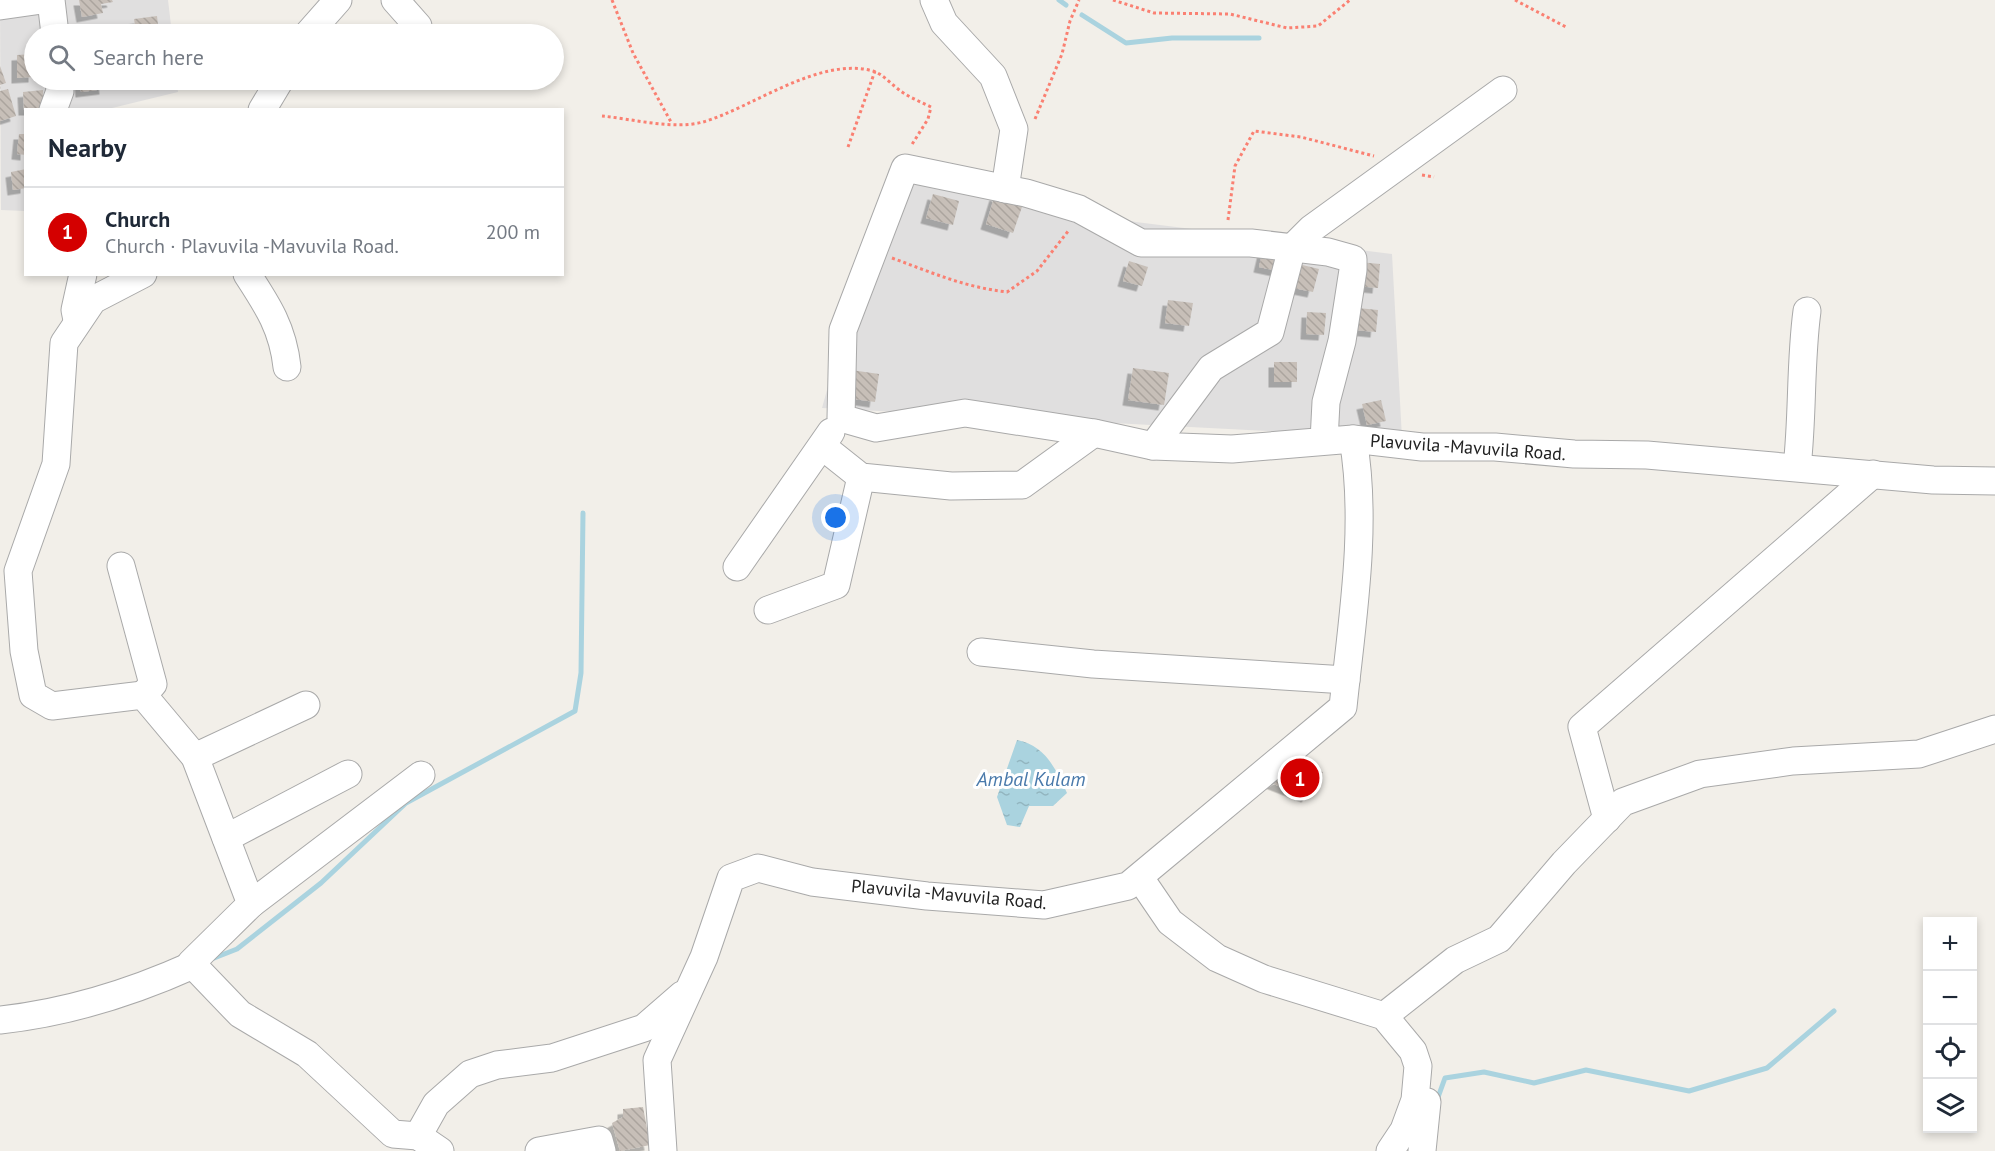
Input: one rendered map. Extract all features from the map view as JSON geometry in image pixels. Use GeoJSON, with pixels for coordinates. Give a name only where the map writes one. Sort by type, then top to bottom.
{"type":"FeatureCollection","features":[{"type":"Feature","properties":{"kind":"street"},"geometry":{"type":"LineString","coordinates":[[0,6],[42,0]]}},
{"type":"Feature","properties":{"kind":"street"},"geometry":{"type":"LineString","coordinates":[[51,0],[54,24]]}},
{"type":"Feature","properties":{"kind":"street"},"geometry":{"type":"LineString","coordinates":[[317,24],[338,0]]}},
{"type":"Feature","properties":{"kind":"street"},"geometry":{"type":"LineString","coordinates":[[395,0],[416,24]]}},
{"type":"Feature","properties":{"kind":"street"},"geometry":{"type":"LineString","coordinates":[[934,0],[944,22],[993,76],[1014,129],[1005,189]]}},
{"type":"Feature","properties":{"kind":"street"},"geometry":{"type":"LineString","coordinates":[[54,108],[60,90]]}},
{"type":"Feature","properties":{"kind":"street"},"geometry":{"type":"LineString","coordinates":[[263,108],[274,90]]}},
{"type":"Feature","properties":{"kind":"street"},"geometry":{"type":"LineString","coordinates":[[1153,446],[1211,368],[1270,332],[1292,248],[1311,229],[1503,90]]}},
{"type":"Feature","properties":{"kind":"street"},"geometry":{"type":"LineString","coordinates":[[737,567],[841,418],[843,330],[905,168],[1005,189],[1084,211],[1141,243],[1226,243],[1292,248],[1328,252],[1354,260],[1342,341],[1326,402],[1324,441]]}},
{"type":"Feature","properties":{"kind":"street"},"geometry":{"type":"LineString","coordinates":[[77,323],[75,310],[83,276]]}},
{"type":"Feature","properties":{"kind":"street"},"geometry":{"type":"LineString","coordinates":[[121,566],[153,684],[143,695],[52,706],[33,695],[24,651],[18,571],[56,464],[64,343],[93,300],[139,276]]}},
{"type":"Feature","properties":{"kind":"street"},"geometry":{"type":"LineString","coordinates":[[248,276],[267,305],[284,340],[287,367]]}},
{"type":"Feature","properties":{"kind":"street"},"geometry":{"type":"LineString","coordinates":[[1797,467],[1802,418],[1801,357],[1808,311]]}},
{"type":"Feature","properties":{"kind":"street"},"geometry":{"type":"LineString","coordinates":[[841,418],[876,428],[965,413],[1094,433],[1153,446],[1232,449],[1353,439]]}},
{"type":"Feature","properties":{"kind":"street"},"geometry":{"type":"LineString","coordinates":[[822,446],[861,477],[951,486],[1022,485],[1094,433]]}},
{"type":"Feature","properties":{"kind":"street","name":"Plavuvila -Mavuvila Road."},"geometry":{"type":"LineString","coordinates":[[663,1151],[657,1060],[691,986],[731,878],[759,868],[812,882],[927,896],[1044,905],[1139,886],[1343,707],[1354,602],[1359,475],[1353,439],[1422,447],[1495,447],[1574,454],[1647,455],[1934,480],[1995,481]]}},
{"type":"Feature","properties":{"kind":"street"},"geometry":{"type":"LineString","coordinates":[[1607,819],[1582,727],[1873,474]]}},
{"type":"Feature","properties":{"kind":"street"},"geometry":{"type":"LineString","coordinates":[[768,610],[836,585],[861,477]]}},
{"type":"Feature","properties":{"kind":"street"},"geometry":{"type":"LineString","coordinates":[[981,652],[1093,664],[1346,680]]}},
{"type":"Feature","properties":{"kind":"street"},"geometry":{"type":"LineString","coordinates":[[143,695],[195,757],[251,904]]}},
{"type":"Feature","properties":{"kind":"street"},"geometry":{"type":"LineString","coordinates":[[195,757],[306,705]]}},
{"type":"Feature","properties":{"kind":"street"},"geometry":{"type":"LineString","coordinates":[[1384,1016],[1455,960],[1499,939],[1623,802],[1700,774],[1793,761],[1919,754],[1995,729]]}},
{"type":"Feature","properties":{"kind":"street"},"geometry":{"type":"LineString","coordinates":[[226,838],[348,774]]}},
{"type":"Feature","properties":{"kind":"street"},"geometry":{"type":"LineString","coordinates":[[0,1020],[27,1017],[90,1002],[196,968],[251,904],[422,775]]}},
{"type":"Feature","properties":{"kind":"street"},"geometry":{"type":"LineString","coordinates":[[1139,886],[1170,922],[1217,958],[1264,979],[1402,1022],[1431,1062],[1431,1088],[1422,1143]]}},
{"type":"Feature","properties":{"kind":"street"},"geometry":{"type":"LineString","coordinates":[[196,968],[240,1014],[307,1054],[393,1134],[417,1136],[440,1151]]}},
{"type":"Feature","properties":{"kind":"street"},"geometry":{"type":"LineString","coordinates":[[417,1136],[436,1104],[470,1074],[497,1065],[552,1058],[644,1028],[667,1010],[691,986]]}},
{"type":"Feature","properties":{"kind":"street"},"geometry":{"type":"LineString","coordinates":[[1384,1016],[1413,1051],[1418,1066],[1415,1100],[1404,1130],[1390,1151]]}},
{"type":"Feature","properties":{"kind":"street"},"geometry":{"type":"LineString","coordinates":[[644,1028],[657,1060]]}},
{"type":"Feature","properties":{"kind":"street"},"geometry":{"type":"LineString","coordinates":[[539,1151],[599,1140],[602,1151]]}},
{"type":"Feature","properties":{"kind":"path"},"geometry":{"type":"LineString","coordinates":[[612,0],[633,53],[671,123]]}},
{"type":"Feature","properties":{"kind":"path"},"geometry":{"type":"LineString","coordinates":[[1011,146],[1022,141],[1032,128],[1062,54],[1070,21],[1079,0]]}},
{"type":"Feature","properties":{"kind":"path"},"geometry":{"type":"LineString","coordinates":[[1113,0],[1154,13],[1230,14],[1287,27],[1318,26],[1350,0]]}},
{"type":"Feature","properties":{"kind":"path"},"geometry":{"type":"LineString","coordinates":[[1515,0],[1566,27]]}},
{"type":"Feature","properties":{"kind":"path"},"geometry":{"type":"LineString","coordinates":[[603,116],[671,123],[703,122],[781,87],[834,71],[858,69],[875,71],[903,93],[931,107],[928,119],[900,164],[905,168]]}},
{"type":"Feature","properties":{"kind":"path"},"geometry":{"type":"LineString","coordinates":[[848,147],[875,71]]}},
{"type":"Feature","properties":{"kind":"path"},"geometry":{"type":"LineString","coordinates":[[1226,243],[1235,166],[1254,130],[1301,137],[1434,177]]}},
{"type":"Feature","properties":{"kind":"path"},"geometry":{"type":"LineString","coordinates":[[874,252],[921,268],[942,279],[1007,292],[1037,271],[1084,211]]}},
{"type":"Feature","properties":{"kind":"shaded area"},"geometry":{"type":"Polygon","coordinates":[[[0,0],[168,0],[171,24],[24,24],[24,90],[178,90],[178,92],[112,108],[24,108],[24,211],[1,210],[0,0]]]}},
{"type":"Feature","properties":{"kind":"shaded area"},"geometry":{"type":"Polygon","coordinates":[[[889,168],[1136,222],[1392,254],[1402,438],[822,408],[889,168]]]}},
{"type":"Feature","properties":{"kind":"water","name":"Ambal Kulam"},"geometry":{"type":"Polygon","coordinates":[[[1017,740],[1035,747],[1048,759],[1067,793],[1053,806],[1029,806],[1020,827],[1007,825],[997,797],[1017,740]]]}},
{"type":"Feature","properties":{"kind":"building"},"geometry":{"type":"Polygon","coordinates":[[[79,0],[112,0],[113,2],[101,4],[103,13],[82,17],[79,0]]]}},
{"type":"Feature","properties":{"kind":"building"},"geometry":{"type":"Polygon","coordinates":[[[157,16],[158,24],[135,24],[134,19],[157,16]]]}},
{"type":"Feature","properties":{"kind":"building"},"geometry":{"type":"Polygon","coordinates":[[[17,55],[24,55],[24,78],[17,78],[17,55]]]}},
{"type":"Feature","properties":{"kind":"building"},"geometry":{"type":"Polygon","coordinates":[[[0,66],[6,83],[0,85],[0,66]]]}},
{"type":"Feature","properties":{"kind":"building"},"geometry":{"type":"Polygon","coordinates":[[[8,89],[16,116],[0,121],[0,91],[8,89]]]}},
{"type":"Feature","properties":{"kind":"building"},"geometry":{"type":"Polygon","coordinates":[[[43,90],[44,108],[24,108],[24,110],[23,92],[43,90]]]}},
{"type":"Feature","properties":{"kind":"building"},"geometry":{"type":"Polygon","coordinates":[[[19,134],[24,134],[24,155],[17,154],[19,134]]]}},
{"type":"Feature","properties":{"kind":"building"},"geometry":{"type":"Polygon","coordinates":[[[24,169],[24,188],[13,190],[11,172],[24,169]]]}},
{"type":"Feature","properties":{"kind":"building"},"geometry":{"type":"Polygon","coordinates":[[[933,194],[959,201],[953,225],[926,218],[933,194]]]}},
{"type":"Feature","properties":{"kind":"building"},"geometry":{"type":"Polygon","coordinates":[[[995,195],[1023,204],[1013,233],[986,224],[995,195]]]}},
{"type":"Feature","properties":{"kind":"building"},"geometry":{"type":"Polygon","coordinates":[[[1263,250],[1286,255],[1282,272],[1259,267],[1263,250]]]}},
{"type":"Feature","properties":{"kind":"building"},"geometry":{"type":"Polygon","coordinates":[[[1129,261],[1148,267],[1142,286],[1123,281],[1129,261]]]}},
{"type":"Feature","properties":{"kind":"building"},"geometry":{"type":"Polygon","coordinates":[[[1290,262],[1319,269],[1313,292],[1284,286],[1290,262]]]}},
{"type":"Feature","properties":{"kind":"building"},"geometry":{"type":"Polygon","coordinates":[[[1359,262],[1380,264],[1378,288],[1357,286],[1359,262]]]}},
{"type":"Feature","properties":{"kind":"building"},"geometry":{"type":"Polygon","coordinates":[[[1168,300],[1193,303],[1189,326],[1165,323],[1168,300]]]}},
{"type":"Feature","properties":{"kind":"building"},"geometry":{"type":"Polygon","coordinates":[[[1358,308],[1378,310],[1376,332],[1355,330],[1358,308]]]}},
{"type":"Feature","properties":{"kind":"building"},"geometry":{"type":"Polygon","coordinates":[[[1307,312],[1326,313],[1324,335],[1306,334],[1307,312]]]}},
{"type":"Feature","properties":{"kind":"building"},"geometry":{"type":"Polygon","coordinates":[[[1274,362],[1297,362],[1297,382],[1274,382],[1274,362]]]}},
{"type":"Feature","properties":{"kind":"building"},"geometry":{"type":"Polygon","coordinates":[[[1133,368],[1169,373],[1164,405],[1128,400],[1133,368]]]}},
{"type":"Feature","properties":{"kind":"building"},"geometry":{"type":"Polygon","coordinates":[[[851,370],[879,374],[875,402],[847,398],[851,370]]]}},
{"type":"Feature","properties":{"kind":"building"},"geometry":{"type":"Polygon","coordinates":[[[1381,400],[1386,421],[1367,425],[1362,404],[1381,400]]]}},
{"type":"Feature","properties":{"kind":"building"},"geometry":{"type":"Polygon","coordinates":[[[1304,766],[1323,772],[1307,797],[1271,783],[1304,766]]]}},
{"type":"Feature","properties":{"kind":"building"},"geometry":{"type":"Polygon","coordinates":[[[643,1107],[650,1145],[620,1151],[612,1123],[623,1117],[623,1109],[643,1107]]]}},
{"type":"Feature","properties":{"kind":"waterway"},"geometry":{"type":"LineString","coordinates":[[1059,0],[1066,5]]}},
{"type":"Feature","properties":{"kind":"waterway"},"geometry":{"type":"LineString","coordinates":[[1082,15],[1126,43],[1172,38],[1259,38]]}},
{"type":"Feature","properties":{"kind":"waterway"},"geometry":{"type":"LineString","coordinates":[[209,960],[237,949],[321,883],[406,803],[575,711],[581,673],[583,513]]}},
{"type":"Feature","properties":{"kind":"waterway"},"geometry":{"type":"LineString","coordinates":[[1437,1100],[1445,1078],[1484,1072],[1534,1083],[1586,1070],[1689,1091],[1767,1068],[1834,1011]]}},
{"type":"Feature","properties":{"kind":"place","name":"Church"},"geometry":{"type":"Point","coordinates":[1300,778]}}]}
